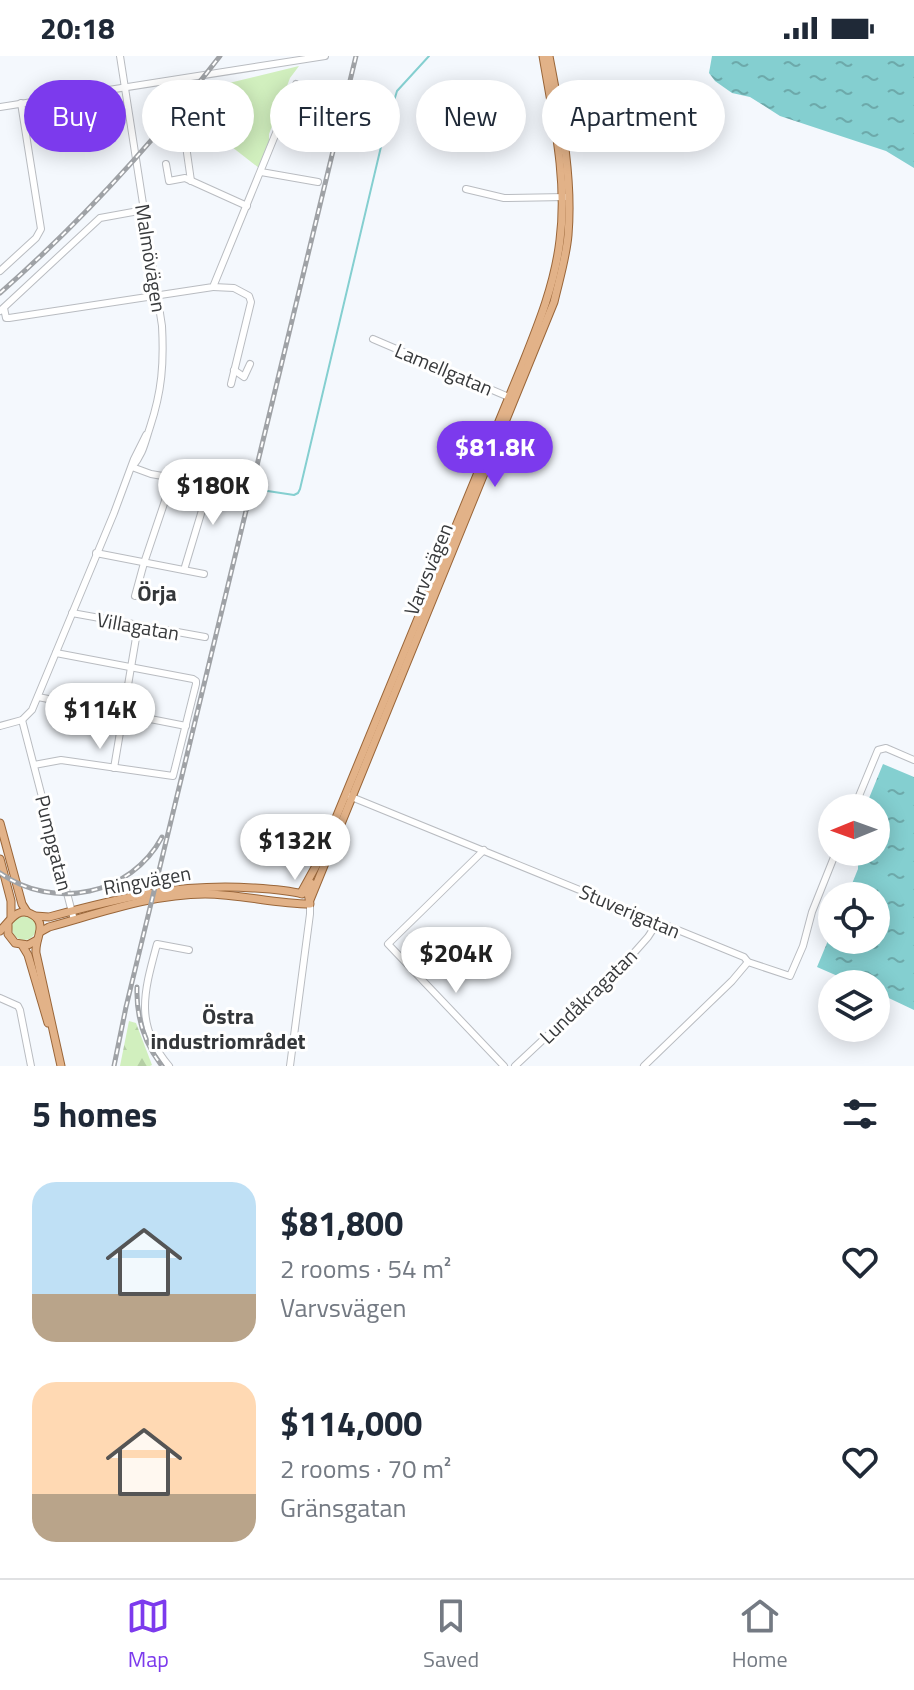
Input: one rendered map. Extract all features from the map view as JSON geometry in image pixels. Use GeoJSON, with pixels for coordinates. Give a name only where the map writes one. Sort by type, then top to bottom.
{"type":"FeatureCollection","features":[{"type":"Feature","properties":{"kind":"main road","name":"Varvsvägen"},"geometry":{"type":"LineString","coordinates":[[310,902],[349,796],[554,302],[568,236],[566,197],[543,56]]}},
{"type":"Feature","properties":{"kind":"main road","name":"Varvsvägen"},"geometry":{"type":"LineString","coordinates":[[549,56],[568,169],[566,197]]}},
{"type":"Feature","properties":{"kind":"main road","name":"Varvsvägen"},"geometry":{"type":"LineString","coordinates":[[301,893],[349,796]]}},
{"type":"Feature","properties":{"kind":"main road"},"geometry":{"type":"LineString","coordinates":[[0,823],[22,904],[40,924],[36,953],[61,1066]]}},
{"type":"Feature","properties":{"kind":"main road"},"geometry":{"type":"LineString","coordinates":[[0,859],[11,901],[7,932],[12,940]]}},
{"type":"Feature","properties":{"kind":"main road","name":"Varvsvägen"},"geometry":{"type":"LineString","coordinates":[[310,902],[308,893],[317,864]]}},
{"type":"Feature","properties":{"kind":"main road","name":"Ringvägen"},"geometry":{"type":"LineString","coordinates":[[31,914],[49,917],[137,895],[192,887],[221,886],[301,893]]}},
{"type":"Feature","properties":{"kind":"main road"},"geometry":{"type":"LineString","coordinates":[[301,893],[310,902]]}},
{"type":"Feature","properties":{"kind":"main road","name":"Ringvägen"},"geometry":{"type":"LineString","coordinates":[[38,936],[49,927],[135,903],[181,895],[310,902]]}},
{"type":"Feature","properties":{"kind":"main road"},"geometry":{"type":"LineString","coordinates":[[0,931],[20,912],[31,914]]}},
{"type":"Feature","properties":{"kind":"main road"},"geometry":{"type":"LineString","coordinates":[[22,945],[30,944],[38,936]]}},
{"type":"Feature","properties":{"kind":"main road"},"geometry":{"type":"LineString","coordinates":[[0,940],[12,940],[22,945],[28,955],[55,1042]]}},
{"type":"Feature","properties":{"kind":"street","name":"Malmövägen"},"geometry":{"type":"LineString","coordinates":[[120,56],[124,80]]}},
{"type":"Feature","properties":{"kind":"street"},"geometry":{"type":"LineString","coordinates":[[126,87],[325,56]]}},
{"type":"Feature","properties":{"kind":"street","name":"Malmövägen"},"geometry":{"type":"LineString","coordinates":[[22,720],[38,697],[134,459],[150,428],[163,375],[157,295],[126,93]]}},
{"type":"Feature","properties":{"kind":"street"},"geometry":{"type":"LineString","coordinates":[[0,271],[36,238],[41,229],[21,103]]}},
{"type":"Feature","properties":{"kind":"street"},"geometry":{"type":"LineString","coordinates":[[0,107],[24,103]]}},
{"type":"Feature","properties":{"kind":"street"},"geometry":{"type":"LineString","coordinates":[[213,287],[270,149]]}},
{"type":"Feature","properties":{"kind":"street"},"geometry":{"type":"LineString","coordinates":[[187,152],[191,181]]}},
{"type":"Feature","properties":{"kind":"street"},"geometry":{"type":"LineString","coordinates":[[166,164],[169,181],[185,178],[247,206]]}},
{"type":"Feature","properties":{"kind":"street"},"geometry":{"type":"LineString","coordinates":[[261,172],[318,182]]}},
{"type":"Feature","properties":{"kind":"street"},"geometry":{"type":"LineString","coordinates":[[466,189],[504,198],[566,197]]}},
{"type":"Feature","properties":{"kind":"street"},"geometry":{"type":"LineString","coordinates":[[144,210],[100,218],[2,310],[6,318],[213,287],[239,290],[249,296],[251,302],[231,377],[244,377],[250,364]]}},
{"type":"Feature","properties":{"kind":"street","name":"Lamellgatan"},"geometry":{"type":"LineString","coordinates":[[373,339],[512,398]]}},
{"type":"Feature","properties":{"kind":"street"},"geometry":{"type":"LineString","coordinates":[[132,467],[151,474],[208,484],[184,570]]}},
{"type":"Feature","properties":{"kind":"street"},"geometry":{"type":"LineString","coordinates":[[135,596],[173,477]]}},
{"type":"Feature","properties":{"kind":"street"},"geometry":{"type":"LineString","coordinates":[[96,553],[204,574]]}},
{"type":"Feature","properties":{"kind":"street","name":"Villagatan"},"geometry":{"type":"LineString","coordinates":[[72,613],[205,637]]}},
{"type":"Feature","properties":{"kind":"street"},"geometry":{"type":"LineString","coordinates":[[114,768],[138,626]]}},
{"type":"Feature","properties":{"kind":"street"},"geometry":{"type":"LineString","coordinates":[[34,765],[61,760],[173,776],[196,684],[196,681],[56,653]]}},
{"type":"Feature","properties":{"kind":"street"},"geometry":{"type":"LineString","coordinates":[[38,697],[186,726]]}},
{"type":"Feature","properties":{"kind":"street"},"geometry":{"type":"LineString","coordinates":[[0,726],[22,720]]}},
{"type":"Feature","properties":{"kind":"street","name":"Pumpgatan"},"geometry":{"type":"LineString","coordinates":[[22,720],[74,920]]}},
{"type":"Feature","properties":{"kind":"street"},"geometry":{"type":"LineString","coordinates":[[860,794],[878,750],[886,748],[914,760]]}},
{"type":"Feature","properties":{"kind":"street","name":"Stuverigatan"},"geometry":{"type":"LineString","coordinates":[[349,796],[744,957],[748,962],[790,976],[830,866]]}},
{"type":"Feature","properties":{"kind":"street"},"geometry":{"type":"LineString","coordinates":[[484,850],[388,944],[504,1066]]}},
{"type":"Feature","properties":{"kind":"street","name":"Varvsvägen"},"geometry":{"type":"LineString","coordinates":[[290,1066],[310,902]]}},
{"type":"Feature","properties":{"kind":"street","name":"Lundåkragatan"},"geometry":{"type":"LineString","coordinates":[[515,1066],[625,963],[657,923]]}},
{"type":"Feature","properties":{"kind":"street"},"geometry":{"type":"LineString","coordinates":[[169,1066],[148,1033],[144,998],[157,944],[189,950]]}},
{"type":"Feature","properties":{"kind":"street"},"geometry":{"type":"LineString","coordinates":[[644,1066],[748,962]]}},
{"type":"Feature","properties":{"kind":"street"},"geometry":{"type":"LineString","coordinates":[[0,998],[18,1006],[31,1066]]}},
{"type":"Feature","properties":{"kind":"green space"},"geometry":{"type":"Polygon","coordinates":[[[299,66],[289,80],[270,80],[269,145],[259,168],[239,152],[254,152],[254,80],[241,80],[299,66]]]}},
{"type":"Feature","properties":{"kind":"green space"},"geometry":{"type":"Polygon","coordinates":[[[24,916],[33,919],[36,928],[33,937],[24,940],[15,937],[12,928],[15,919],[24,916]]]}},
{"type":"Feature","properties":{"kind":"green space"},"geometry":{"type":"Polygon","coordinates":[[[129,1021],[136,1023],[150,1066],[120,1066],[129,1021]]]}},
{"type":"Feature","properties":{"kind":"water"},"geometry":{"type":"Polygon","coordinates":[[[712,56],[914,56],[914,168],[886,151],[780,116],[750,97],[732,93],[725,88],[725,80],[714,80],[709,73],[712,56]]]}},
{"type":"Feature","properties":{"kind":"water"},"geometry":{"type":"Polygon","coordinates":[[[883,764],[914,777],[914,1010],[890,999],[890,970],[824,970],[817,967],[822,954],[890,954],[890,882],[853,882],[858,866],[890,866],[890,794],[871,794],[883,764]]]}},
{"type":"Feature","properties":{"kind":"waterway"},"geometry":{"type":"LineString","coordinates":[[261,490],[294,495],[300,489],[384,134],[397,91],[429,56]]}},
{"type":"Feature","properties":{"kind":"railway"},"geometry":{"type":"LineString","coordinates":[[0,293],[116,180],[220,56]]}},
{"type":"Feature","properties":{"kind":"railway"},"geometry":{"type":"LineString","coordinates":[[114,1066],[356,56]]}},
{"type":"Feature","properties":{"kind":"railway"},"geometry":{"type":"LineString","coordinates":[[0,873],[21,885],[44,892],[67,894],[90,891],[111,884],[131,872],[148,857],[162,837]]}},
{"type":"Feature","properties":{"kind":"railway"},"geometry":{"type":"LineString","coordinates":[[137,987],[142,1029],[162,1066]]}},
{"type":"Feature","properties":{"kind":"district","name":"Örja"},"geometry":{"type":"Point","coordinates":[157,593]}},
{"type":"Feature","properties":{"kind":"district","name":"Östra industriområdet"},"geometry":{"type":"Point","coordinates":[228,1028]}}]}
